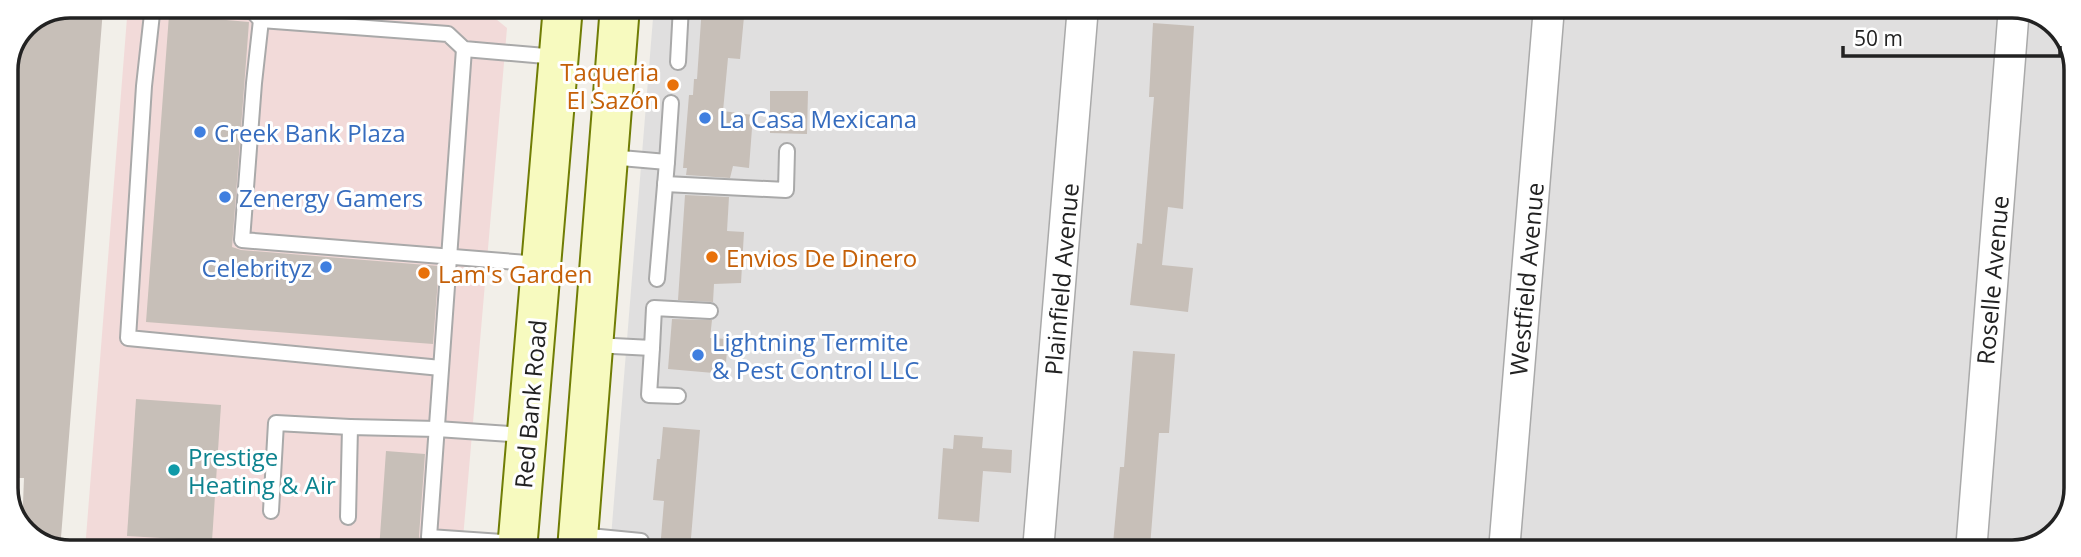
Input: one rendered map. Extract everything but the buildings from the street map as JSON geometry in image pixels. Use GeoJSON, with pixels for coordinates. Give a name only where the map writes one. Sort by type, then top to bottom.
{"type":"FeatureCollection","features":[{"type":"Feature","properties":{"kind":"main road","name":"Red Bank Road"},"geometry":{"type":"LineString","coordinates":[[518,540],[562,18]]}},
{"type":"Feature","properties":{"kind":"main road"},"geometry":{"type":"LineString","coordinates":[[577,540],[619,18]]}},
{"type":"Feature","properties":{"kind":"street","name":"Plainfield Avenue"},"geometry":{"type":"LineString","coordinates":[[1039,540],[1082,18]]}},
{"type":"Feature","properties":{"kind":"street","name":"Westfield Avenue"},"geometry":{"type":"LineString","coordinates":[[1505,540],[1548,18]]}},
{"type":"Feature","properties":{"kind":"street","name":"Roselle Avenue"},"geometry":{"type":"LineString","coordinates":[[1972,540],[2013,18]]}},
{"type":"Feature","properties":{"kind":"lane"},"geometry":{"type":"LineString","coordinates":[[152,18],[144,86],[128,338],[441,368]]}},
{"type":"Feature","properties":{"kind":"lane"},"geometry":{"type":"LineString","coordinates":[[678,62],[680,18]]}},
{"type":"Feature","properties":{"kind":"lane"},"geometry":{"type":"LineString","coordinates":[[542,265],[242,240],[254,83],[261,20],[448,34],[464,49],[558,57]]}},
{"type":"Feature","properties":{"kind":"lane"},"geometry":{"type":"LineString","coordinates":[[455,540],[429,537],[464,49]]}},
{"type":"Feature","properties":{"kind":"lane"},"geometry":{"type":"LineString","coordinates":[[657,279],[671,103]]}},
{"type":"Feature","properties":{"kind":"lane"},"geometry":{"type":"LineString","coordinates":[[665,184],[786,190],[787,151]]}},
{"type":"Feature","properties":{"kind":"lane"},"geometry":{"type":"LineString","coordinates":[[608,157],[667,162]]}},
{"type":"Feature","properties":{"kind":"lane"},"geometry":{"type":"LineString","coordinates":[[678,396],[649,395],[654,308],[710,311]]}},
{"type":"Feature","properties":{"kind":"lane"},"geometry":{"type":"LineString","coordinates":[[593,345],[652,348]]}},
{"type":"Feature","properties":{"kind":"lane"},"geometry":{"type":"LineString","coordinates":[[271,511],[276,422],[528,435]]}},
{"type":"Feature","properties":{"kind":"lane"},"geometry":{"type":"LineString","coordinates":[[348,517],[350,427]]}},
{"type":"Feature","properties":{"kind":"shaded area"},"geometry":{"type":"Polygon","coordinates":[[[127,18],[495,18],[507,28],[463,540],[86,540],[127,18]]]}},
{"type":"Feature","properties":{"kind":"shaded area"},"geometry":{"type":"Polygon","coordinates":[[[653,18],[2011,18],[2025,19],[2037,24],[2051,35],[2060,50],[2063,66],[2064,487],[2062,501],[2051,522],[2028,537],[2011,540],[611,540],[653,18]]]}},
{"type":"Feature","properties":{"kind":"place","name":"Taqueria El Sazón"},"geometry":{"type":"Point","coordinates":[673,85]}},
{"type":"Feature","properties":{"kind":"place","name":"La Casa Mexicana"},"geometry":{"type":"Point","coordinates":[705,118]}},
{"type":"Feature","properties":{"kind":"place","name":"Creek Bank Plaza"},"geometry":{"type":"Point","coordinates":[200,132]}},
{"type":"Feature","properties":{"kind":"place","name":"Zenergy Gamers"},"geometry":{"type":"Point","coordinates":[225,197]}},
{"type":"Feature","properties":{"kind":"place","name":"Envios De Dinero"},"geometry":{"type":"Point","coordinates":[712,257]}},
{"type":"Feature","properties":{"kind":"place","name":"Celebrityz"},"geometry":{"type":"Point","coordinates":[326,267]}},
{"type":"Feature","properties":{"kind":"place","name":"Lam's Garden"},"geometry":{"type":"Point","coordinates":[424,273]}},
{"type":"Feature","properties":{"kind":"place","name":"Lightning Termite & Pest Control LLC"},"geometry":{"type":"Point","coordinates":[698,355]}},
{"type":"Feature","properties":{"kind":"place","name":"Prestige Heating & Air"},"geometry":{"type":"Point","coordinates":[174,470]}}]}
